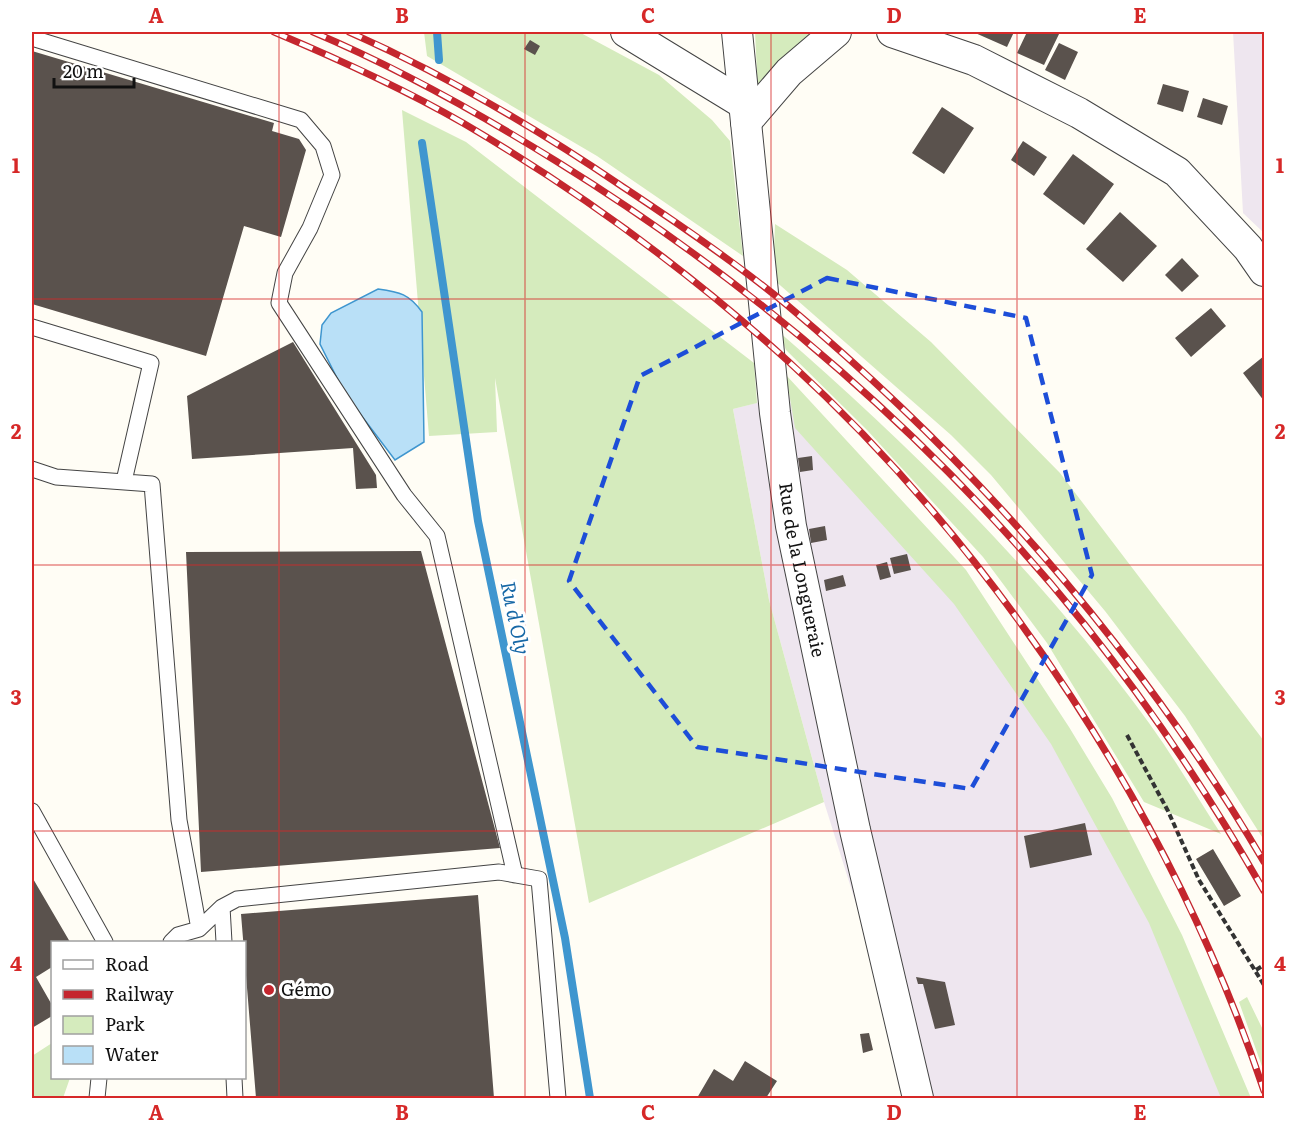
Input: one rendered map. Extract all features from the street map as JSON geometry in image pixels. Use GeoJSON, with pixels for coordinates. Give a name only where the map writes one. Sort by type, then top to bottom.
{"type":"FeatureCollection","features":[{"type":"Feature","properties":{"kind":"street"},"geometry":{"type":"LineString","coordinates":[[626,32],[745,113],[836,32]]}},
{"type":"Feature","properties":{"kind":"street","name":"Rue de la Longueraie"},"geometry":{"type":"LineString","coordinates":[[737,32],[775,413],[791,526],[855,830],[918,1098]]}},
{"type":"Feature","properties":{"kind":"street"},"geometry":{"type":"LineString","coordinates":[[892,32],[974,60],[1079,113],[1178,172],[1248,248],[1264,271]]}},
{"type":"Feature","properties":{"kind":"lane"},"geometry":{"type":"LineString","coordinates":[[32,38],[301,120],[323,146],[332,175],[310,228],[285,273],[279,303],[404,495],[437,536],[515,875]]}},
{"type":"Feature","properties":{"kind":"lane"},"geometry":{"type":"LineString","coordinates":[[32,327],[151,363],[124,482]]}},
{"type":"Feature","properties":{"kind":"lane"},"geometry":{"type":"LineString","coordinates":[[32,469],[56,477],[152,484],[179,820],[199,929]]}},
{"type":"Feature","properties":{"kind":"lane"},"geometry":{"type":"LineString","coordinates":[[32,811],[104,941]]}},
{"type":"Feature","properties":{"kind":"lane"},"geometry":{"type":"LineString","coordinates":[[172,941],[178,935],[199,929],[222,907],[237,898],[499,872],[539,879],[558,1098]]}},
{"type":"Feature","properties":{"kind":"lane"},"geometry":{"type":"LineString","coordinates":[[222,907],[224,941]]}},
{"type":"Feature","properties":{"kind":"lane"},"geometry":{"type":"LineString","coordinates":[[97,1098],[99,1079]]}},
{"type":"Feature","properties":{"kind":"lane"},"geometry":{"type":"LineString","coordinates":[[234,1079],[235,1098]]}},
{"type":"Feature","properties":{"kind":"path"},"geometry":{"type":"LineString","coordinates":[[1127,735],[1168,811],[1199,880],[1264,985]]}},
{"type":"Feature","properties":{"kind":"path"},"geometry":{"type":"LineString","coordinates":[[1256,970],[1264,965]]}},
{"type":"Feature","properties":{"kind":"highlighted area"},"geometry":{"type":"Polygon","coordinates":[[[827,278],[1026,318],[1092,575],[971,789],[697,747],[569,581],[640,376],[827,278]]]}},
{"type":"Feature","properties":{"kind":"shaded area"},"geometry":{"type":"Polygon","coordinates":[[[1233,32],[1264,32],[1264,233],[1243,213],[1233,32]]]}},
{"type":"Feature","properties":{"kind":"shaded area"},"geometry":{"type":"Polygon","coordinates":[[[792,394],[1055,711],[1235,1098],[917,1098],[824,802],[769,600],[733,409],[792,394]]]}},
{"type":"Feature","properties":{"kind":"green space"},"geometry":{"type":"Polygon","coordinates":[[[424,32],[579,32],[659,75],[712,120],[730,141],[743,256],[597,156],[427,56],[424,32]]]}},
{"type":"Feature","properties":{"kind":"green space"},"geometry":{"type":"Polygon","coordinates":[[[755,32],[814,32],[758,92],[755,32]]]}},
{"type":"Feature","properties":{"kind":"green space"},"geometry":{"type":"Polygon","coordinates":[[[402,110],[466,142],[754,363],[757,403],[733,409],[769,600],[824,802],[589,903],[495,378],[497,432],[429,436],[402,110]]]}},
{"type":"Feature","properties":{"kind":"green space"},"geometry":{"type":"Polygon","coordinates":[[[775,224],[847,270],[931,342],[1060,473],[1264,741],[1264,840],[1185,716],[1105,611],[991,475],[951,435],[773,279],[775,224]]]}},
{"type":"Feature","properties":{"kind":"green space"},"geometry":{"type":"Polygon","coordinates":[[[778,331],[927,468],[1021,566],[1108,669],[1149,723],[1221,834],[1144,802],[1047,643],[983,557],[867,430],[786,350],[778,331]]]}},
{"type":"Feature","properties":{"kind":"green space"},"geometry":{"type":"Polygon","coordinates":[[[786,375],[966,570],[1069,727],[1112,798],[1182,935],[1251,1098],[1221,1098],[1149,923],[1051,744],[954,604],[795,428],[786,375]]]}},
{"type":"Feature","properties":{"kind":"green space"},"geometry":{"type":"Polygon","coordinates":[[[1247,997],[1264,1032],[1264,1072],[1239,1002],[1247,997]]]}},
{"type":"Feature","properties":{"kind":"green space"},"geometry":{"type":"Polygon","coordinates":[[[51,1044],[51,1079],[70,1079],[63,1098],[32,1098],[32,1056],[51,1044]]]}},
{"type":"Feature","properties":{"kind":"water"},"geometry":{"type":"Polygon","coordinates":[[[378,289],[403,295],[413,301],[422,312],[424,442],[395,460],[345,394],[320,344],[322,325],[331,313],[378,289]]]}},
{"type":"Feature","properties":{"kind":"building"},"geometry":{"type":"Polygon","coordinates":[[[973,32],[1014,32],[1007,47],[973,32]]]}},
{"type":"Feature","properties":{"kind":"building"},"geometry":{"type":"Polygon","coordinates":[[[1027,32],[1060,32],[1044,65],[1017,53],[1027,32]]]}},
{"type":"Feature","properties":{"kind":"building"},"geometry":{"type":"Polygon","coordinates":[[[530,40],[540,46],[535,55],[524,49],[530,40]]]}},
{"type":"Feature","properties":{"kind":"building"},"geometry":{"type":"Polygon","coordinates":[[[1059,43],[1078,52],[1065,80],[1045,70],[1059,43]]]}},
{"type":"Feature","properties":{"kind":"building"},"geometry":{"type":"Polygon","coordinates":[[[32,51],[274,123],[272,131],[299,139],[306,150],[281,237],[244,226],[206,356],[32,304],[32,51]]]}},
{"type":"Feature","properties":{"kind":"building"},"geometry":{"type":"Polygon","coordinates":[[[1163,84],[1189,91],[1183,112],[1157,104],[1163,84]]]}},
{"type":"Feature","properties":{"kind":"building"},"geometry":{"type":"Polygon","coordinates":[[[1203,98],[1228,106],[1222,125],[1197,117],[1203,98]]]}},
{"type":"Feature","properties":{"kind":"building"},"geometry":{"type":"Polygon","coordinates":[[[942,107],[974,128],[944,174],[912,153],[942,107]]]}},
{"type":"Feature","properties":{"kind":"building"},"geometry":{"type":"Polygon","coordinates":[[[1023,141],[1047,157],[1034,176],[1011,160],[1023,141]]]}},
{"type":"Feature","properties":{"kind":"building"},"geometry":{"type":"Polygon","coordinates":[[[1073,154],[1114,184],[1084,225],[1043,194],[1073,154]]]}},
{"type":"Feature","properties":{"kind":"building"},"geometry":{"type":"Polygon","coordinates":[[[1120,212],[1157,246],[1123,282],[1086,249],[1120,212]]]}},
{"type":"Feature","properties":{"kind":"building"},"geometry":{"type":"Polygon","coordinates":[[[1182,258],[1199,276],[1182,292],[1165,275],[1182,258]]]}},
{"type":"Feature","properties":{"kind":"building"},"geometry":{"type":"Polygon","coordinates":[[[1211,308],[1226,326],[1191,357],[1175,338],[1211,308]]]}},
{"type":"Feature","properties":{"kind":"building"},"geometry":{"type":"Polygon","coordinates":[[[293,342],[376,475],[377,488],[356,489],[353,448],[192,459],[187,396],[293,342]]]}},
{"type":"Feature","properties":{"kind":"building"},"geometry":{"type":"Polygon","coordinates":[[[1264,356],[1264,401],[1243,373],[1264,356]]]}},
{"type":"Feature","properties":{"kind":"building"},"geometry":{"type":"Polygon","coordinates":[[[812,456],[813,470],[800,472],[798,458],[812,456]]]}},
{"type":"Feature","properties":{"kind":"building"},"geometry":{"type":"Polygon","coordinates":[[[825,526],[827,540],[811,543],[809,529],[825,526]]]}},
{"type":"Feature","properties":{"kind":"building"},"geometry":{"type":"Polygon","coordinates":[[[421,551],[500,848],[201,872],[186,552],[421,551]]]}},
{"type":"Feature","properties":{"kind":"building"},"geometry":{"type":"Polygon","coordinates":[[[907,554],[911,570],[894,574],[890,558],[907,554]]]}},
{"type":"Feature","properties":{"kind":"building"},"geometry":{"type":"Polygon","coordinates":[[[887,562],[891,577],[880,580],[876,565],[887,562]]]}},
{"type":"Feature","properties":{"kind":"building"},"geometry":{"type":"Polygon","coordinates":[[[843,575],[846,586],[826,591],[824,580],[843,575]]]}},
{"type":"Feature","properties":{"kind":"building"},"geometry":{"type":"Polygon","coordinates":[[[1085,823],[1092,855],[1030,868],[1024,836],[1085,823]]]}},
{"type":"Feature","properties":{"kind":"building"},"geometry":{"type":"Polygon","coordinates":[[[1213,849],[1241,896],[1224,906],[1196,859],[1213,849]]]}},
{"type":"Feature","properties":{"kind":"building"},"geometry":{"type":"Polygon","coordinates":[[[32,877],[69,941],[51,941],[51,968],[36,977],[51,1003],[51,1017],[32,1028],[32,877]]]}},
{"type":"Feature","properties":{"kind":"building"},"geometry":{"type":"Polygon","coordinates":[[[478,895],[494,1098],[256,1098],[246,975],[246,941],[243,941],[241,914],[478,895]]]}},
{"type":"Feature","properties":{"kind":"building"},"geometry":{"type":"Polygon","coordinates":[[[916,977],[945,982],[955,1025],[935,1029],[923,984],[918,984],[916,977]]]}},
{"type":"Feature","properties":{"kind":"building"},"geometry":{"type":"Polygon","coordinates":[[[869,1033],[873,1050],[863,1053],[860,1034],[869,1033]]]}},
{"type":"Feature","properties":{"kind":"building"},"geometry":{"type":"Polygon","coordinates":[[[745,1061],[777,1081],[766,1098],[697,1098],[714,1069],[733,1081],[745,1061]]]}},
{"type":"Feature","properties":{"kind":"waterway","name":"Ru d'Oly"},"geometry":{"type":"LineString","coordinates":[[437,32],[439,60]]}},
{"type":"Feature","properties":{"kind":"waterway","name":"Ru d'Oly"},"geometry":{"type":"LineString","coordinates":[[422,143],[478,521],[565,938],[590,1098]]}},
{"type":"Feature","properties":{"kind":"railway"},"geometry":{"type":"LineString","coordinates":[[274,32],[370,74],[440,110],[549,176],[632,234],[713,296],[789,362],[866,437],[939,519],[1008,606],[1072,697],[1130,792],[1181,890],[1226,990],[1264,1091]]}},
{"type":"Feature","properties":{"kind":"railway"},"geometry":{"type":"LineString","coordinates":[[313,32],[376,60],[437,92],[556,161],[630,209],[702,260],[840,371],[905,430],[968,493],[1085,625],[1134,689],[1180,755],[1264,891]]}},
{"type":"Feature","properties":{"kind":"railway"},"geometry":{"type":"LineString","coordinates":[[349,32],[455,84],[524,123],[590,165],[686,229],[747,274],[787,305],[857,366],[924,429],[1050,563],[1163,707],[1215,783],[1264,862]]}},
{"type":"Feature","properties":{"kind":"place","name":"Gémo"},"geometry":{"type":"Point","coordinates":[269,990]}}]}
